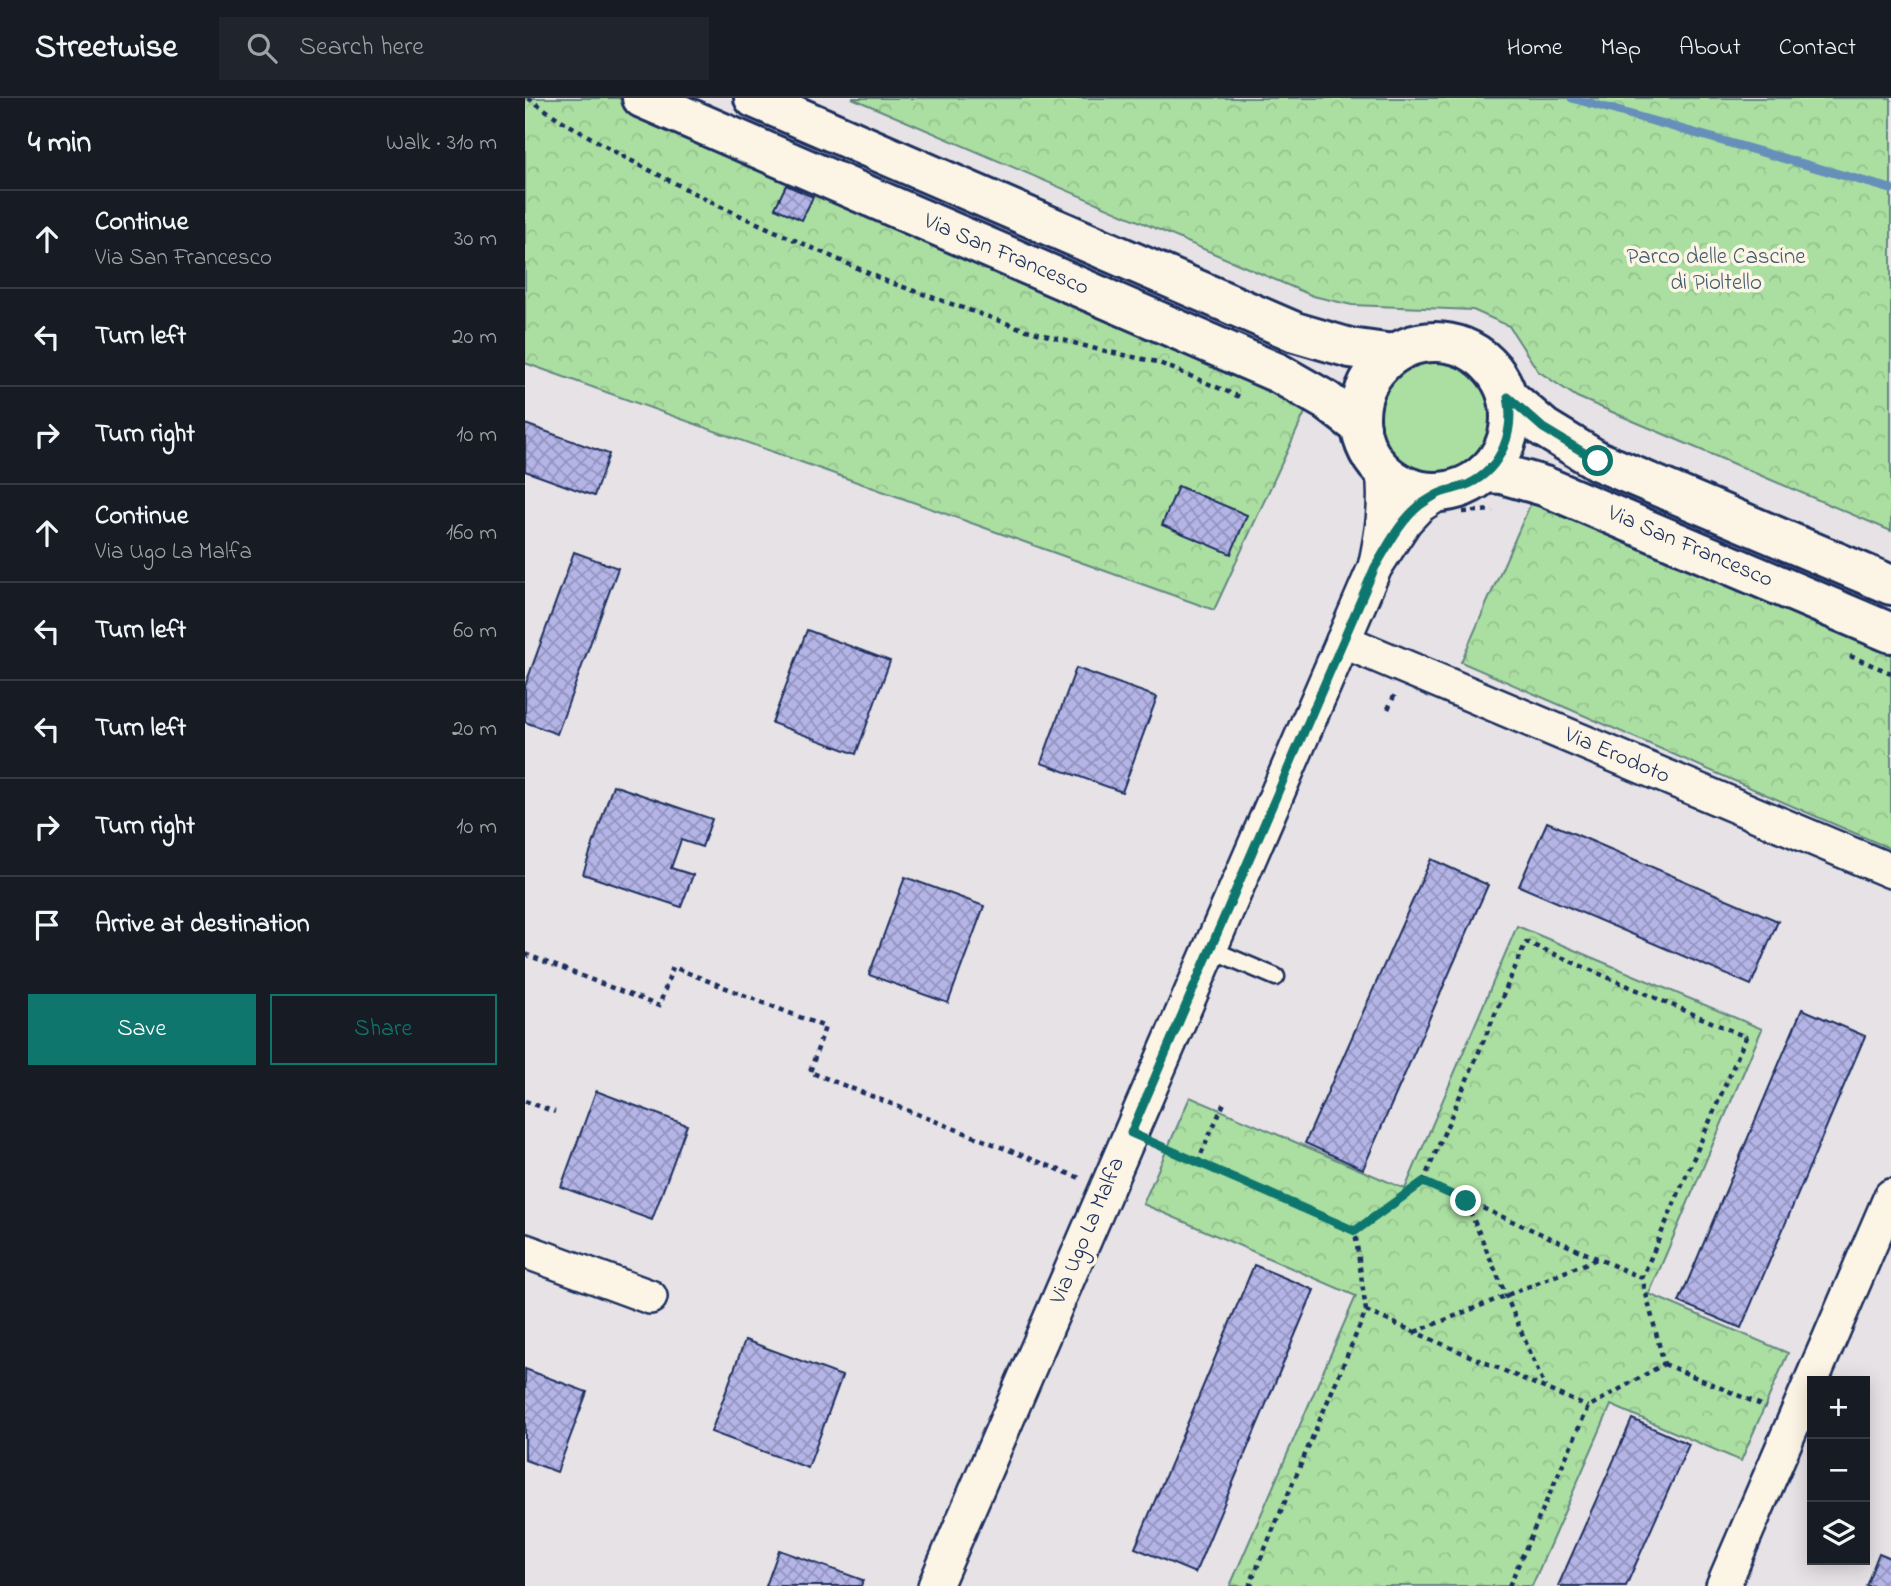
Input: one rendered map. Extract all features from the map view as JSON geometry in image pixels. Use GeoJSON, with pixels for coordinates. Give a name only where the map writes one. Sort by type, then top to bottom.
{"type":"FeatureCollection","features":[{"type":"Feature","properties":{"kind":"street","name":"Via San Francesco"},"geometry":{"type":"LineString","coordinates":[[642,98],[1278,373],[1327,401],[1361,427]]}},
{"type":"Feature","properties":{"kind":"street","name":"Via San Francesco"},"geometry":{"type":"LineString","coordinates":[[754,98],[1295,332],[1350,348],[1394,354]]}},
{"type":"Feature","properties":{"kind":"street"},"geometry":{"type":"LineString","coordinates":[[1427,342],[1462,346],[1478,354],[1491,366],[1508,397],[1511,411],[1507,439],[1495,463],[1472,483],[1457,489],[1451,502],[1395,481],[1383,472],[1364,442],[1360,411],[1367,386],[1381,365],[1394,354],[1409,346],[1427,342]]}},
{"type":"Feature","properties":{"kind":"street","name":"Via San Francesco"},"geometry":{"type":"LineString","coordinates":[[1508,397],[1543,428],[1598,461],[1891,585]]}},
{"type":"Feature","properties":{"kind":"street","name":"Via Ugo La Malfa"},"geometry":{"type":"LineString","coordinates":[[1375,567],[1384,515],[1383,472]]}},
{"type":"Feature","properties":{"kind":"street","name":"Via San Francesco"},"geometry":{"type":"LineString","coordinates":[[1485,474],[1502,474],[1544,486],[1891,633]]}},
{"type":"Feature","properties":{"kind":"street","name":"Via Ugo La Malfa"},"geometry":{"type":"LineString","coordinates":[[935,1586],[1375,567],[1405,521],[1419,506],[1451,502]]}},
{"type":"Feature","properties":{"kind":"street","name":"Via Erodoto"},"geometry":{"type":"LineString","coordinates":[[1343,641],[1891,871]]}},
{"type":"Feature","properties":{"kind":"street"},"geometry":{"type":"LineString","coordinates":[[1723,1586],[1891,1196]]}},
{"type":"Feature","properties":{"kind":"street"},"geometry":{"type":"LineString","coordinates":[[525,1251],[650,1297]]}},
{"type":"Feature","properties":{"kind":"lane"},"geometry":{"type":"LineString","coordinates":[[1210,948],[1276,977]]}},
{"type":"Feature","properties":{"kind":"path"},"geometry":{"type":"LineString","coordinates":[[528,98],[624,157],[719,206],[886,281],[1023,330],[1157,362],[1250,400]]}},
{"type":"Feature","properties":{"kind":"path"},"geometry":{"type":"LineString","coordinates":[[1451,502],[1497,510]]}},
{"type":"Feature","properties":{"kind":"path"},"geometry":{"type":"LineString","coordinates":[[1845,653],[1891,673]]}},
{"type":"Feature","properties":{"kind":"path"},"geometry":{"type":"LineString","coordinates":[[1355,1231],[1423,1182],[1526,942],[1746,1037],[1642,1279],[1664,1364]]}},
{"type":"Feature","properties":{"kind":"path"},"geometry":{"type":"LineString","coordinates":[[525,954],[659,1006],[673,967],[825,1027],[810,1072],[1107,1188]]}},
{"type":"Feature","properties":{"kind":"path"},"geometry":{"type":"LineString","coordinates":[[525,1101],[555,1112]]}},
{"type":"Feature","properties":{"kind":"path"},"geometry":{"type":"LineString","coordinates":[[1197,1163],[1224,1103]]}},
{"type":"Feature","properties":{"kind":"path"},"geometry":{"type":"LineString","coordinates":[[1131,1133],[1355,1231]]}},
{"type":"Feature","properties":{"kind":"path"},"geometry":{"type":"LineString","coordinates":[[1423,1182],[1642,1279]]}},
{"type":"Feature","properties":{"kind":"path"},"geometry":{"type":"LineString","coordinates":[[1466,1201],[1545,1388]]}},
{"type":"Feature","properties":{"kind":"path"},"geometry":{"type":"LineString","coordinates":[[1249,1585],[1366,1311],[1355,1231]]}},
{"type":"Feature","properties":{"kind":"path"},"geometry":{"type":"LineString","coordinates":[[1414,1332],[1597,1259]]}},
{"type":"Feature","properties":{"kind":"path"},"geometry":{"type":"LineString","coordinates":[[1366,1311],[1588,1407]]}},
{"type":"Feature","properties":{"kind":"path"},"geometry":{"type":"LineString","coordinates":[[1509,1586],[1588,1407],[1664,1364]]}},
{"type":"Feature","properties":{"kind":"path"},"geometry":{"type":"LineString","coordinates":[[1664,1364],[1771,1409]]}},
{"type":"Feature","properties":{"kind":"green space"},"geometry":{"type":"Polygon","coordinates":[[[525,98],[618,98],[1273,383],[1309,404],[1214,610],[525,363],[525,98]]]}},
{"type":"Feature","properties":{"kind":"green space","name":"Parco delle Cascine di Pioltello"},"geometry":{"type":"Polygon","coordinates":[[[852,98],[1891,98],[1891,531],[1577,397],[1538,371],[1509,326],[1473,310],[1352,305],[1313,296],[852,98]]]}},
{"type":"Feature","properties":{"kind":"green space"},"geometry":{"type":"Polygon","coordinates":[[[1435,362],[1456,366],[1474,378],[1486,396],[1490,417],[1486,438],[1474,456],[1456,468],[1435,472],[1414,468],[1396,456],[1384,438],[1380,417],[1384,396],[1396,378],[1414,366],[1435,362]]]}},
{"type":"Feature","properties":{"kind":"green space"},"geometry":{"type":"Polygon","coordinates":[[[1533,498],[1891,652],[1891,849],[1461,662],[1533,498]]]}},
{"type":"Feature","properties":{"kind":"green space"},"geometry":{"type":"Polygon","coordinates":[[[1517,926],[1762,1029],[1649,1294],[1788,1353],[1741,1461],[1611,1405],[1532,1586],[1230,1586],[1356,1296],[1143,1204],[1190,1097],[1405,1189],[1517,926]]]}},
{"type":"Feature","properties":{"kind":"building"},"geometry":{"type":"Polygon","coordinates":[[[786,185],[813,197],[802,220],[775,208],[786,185]]]}},
{"type":"Feature","properties":{"kind":"building"},"geometry":{"type":"Polygon","coordinates":[[[525,424],[609,454],[594,496],[525,471],[525,424]]]}},
{"type":"Feature","properties":{"kind":"building"},"geometry":{"type":"Polygon","coordinates":[[[1178,486],[1247,515],[1231,554],[1162,525],[1178,486]]]}},
{"type":"Feature","properties":{"kind":"building"},"geometry":{"type":"Polygon","coordinates":[[[574,552],[618,568],[557,734],[525,722],[525,686],[574,552]]]}},
{"type":"Feature","properties":{"kind":"building"},"geometry":{"type":"Polygon","coordinates":[[[807,630],[890,661],[856,754],[772,723],[807,630]]]}},
{"type":"Feature","properties":{"kind":"building"},"geometry":{"type":"Polygon","coordinates":[[[1076,668],[1157,697],[1122,792],[1041,763],[1076,668]]]}},
{"type":"Feature","properties":{"kind":"building"},"geometry":{"type":"Polygon","coordinates":[[[613,785],[712,819],[702,847],[681,840],[671,868],[693,875],[681,907],[583,874],[613,785]]]}},
{"type":"Feature","properties":{"kind":"building"},"geometry":{"type":"Polygon","coordinates":[[[1547,822],[1778,921],[1751,985],[1519,886],[1547,822]]]}},
{"type":"Feature","properties":{"kind":"building"},"geometry":{"type":"Polygon","coordinates":[[[1431,859],[1488,885],[1363,1169],[1305,1143],[1431,859]]]}},
{"type":"Feature","properties":{"kind":"building"},"geometry":{"type":"Polygon","coordinates":[[[905,877],[984,906],[948,1003],[869,975],[905,877]]]}},
{"type":"Feature","properties":{"kind":"building"},"geometry":{"type":"Polygon","coordinates":[[[1802,1009],[1865,1036],[1741,1328],[1679,1302],[1802,1009]]]}},
{"type":"Feature","properties":{"kind":"building"},"geometry":{"type":"Polygon","coordinates":[[[596,1091],[687,1125],[652,1220],[561,1187],[596,1091]]]}},
{"type":"Feature","properties":{"kind":"building"},"geometry":{"type":"Polygon","coordinates":[[[1254,1265],[1314,1290],[1195,1573],[1135,1548],[1254,1265]]]}},
{"type":"Feature","properties":{"kind":"building"},"geometry":{"type":"Polygon","coordinates":[[[745,1340],[842,1376],[808,1468],[711,1432],[745,1340]]]}},
{"type":"Feature","properties":{"kind":"building"},"geometry":{"type":"Polygon","coordinates":[[[525,1369],[587,1392],[557,1472],[525,1460],[525,1369]]]}},
{"type":"Feature","properties":{"kind":"building"},"geometry":{"type":"Polygon","coordinates":[[[1632,1419],[1689,1444],[1626,1586],[1558,1586],[1632,1419]]]}},
{"type":"Feature","properties":{"kind":"building"},"geometry":{"type":"Polygon","coordinates":[[[779,1550],[863,1580],[861,1586],[766,1586],[779,1550]]]}},
{"type":"Feature","properties":{"kind":"building"},"geometry":{"type":"Polygon","coordinates":[[[1879,1553],[1891,1558],[1891,1586],[1866,1586],[1879,1553]]]}},
{"type":"Feature","properties":{"kind":"waterway"},"geometry":{"type":"LineString","coordinates":[[1572,98],[1891,189]]}},
{"type":"Feature","properties":{"kind":"route"},"geometry":{"type":"LineString","coordinates":[[1466,1201],[1423,1182],[1355,1231],[1131,1133],[1375,567],[1405,521],[1419,506],[1441,492],[1472,483],[1495,463],[1502,452],[1510,425],[1508,397],[1543,428],[1598,461]]}}]}
